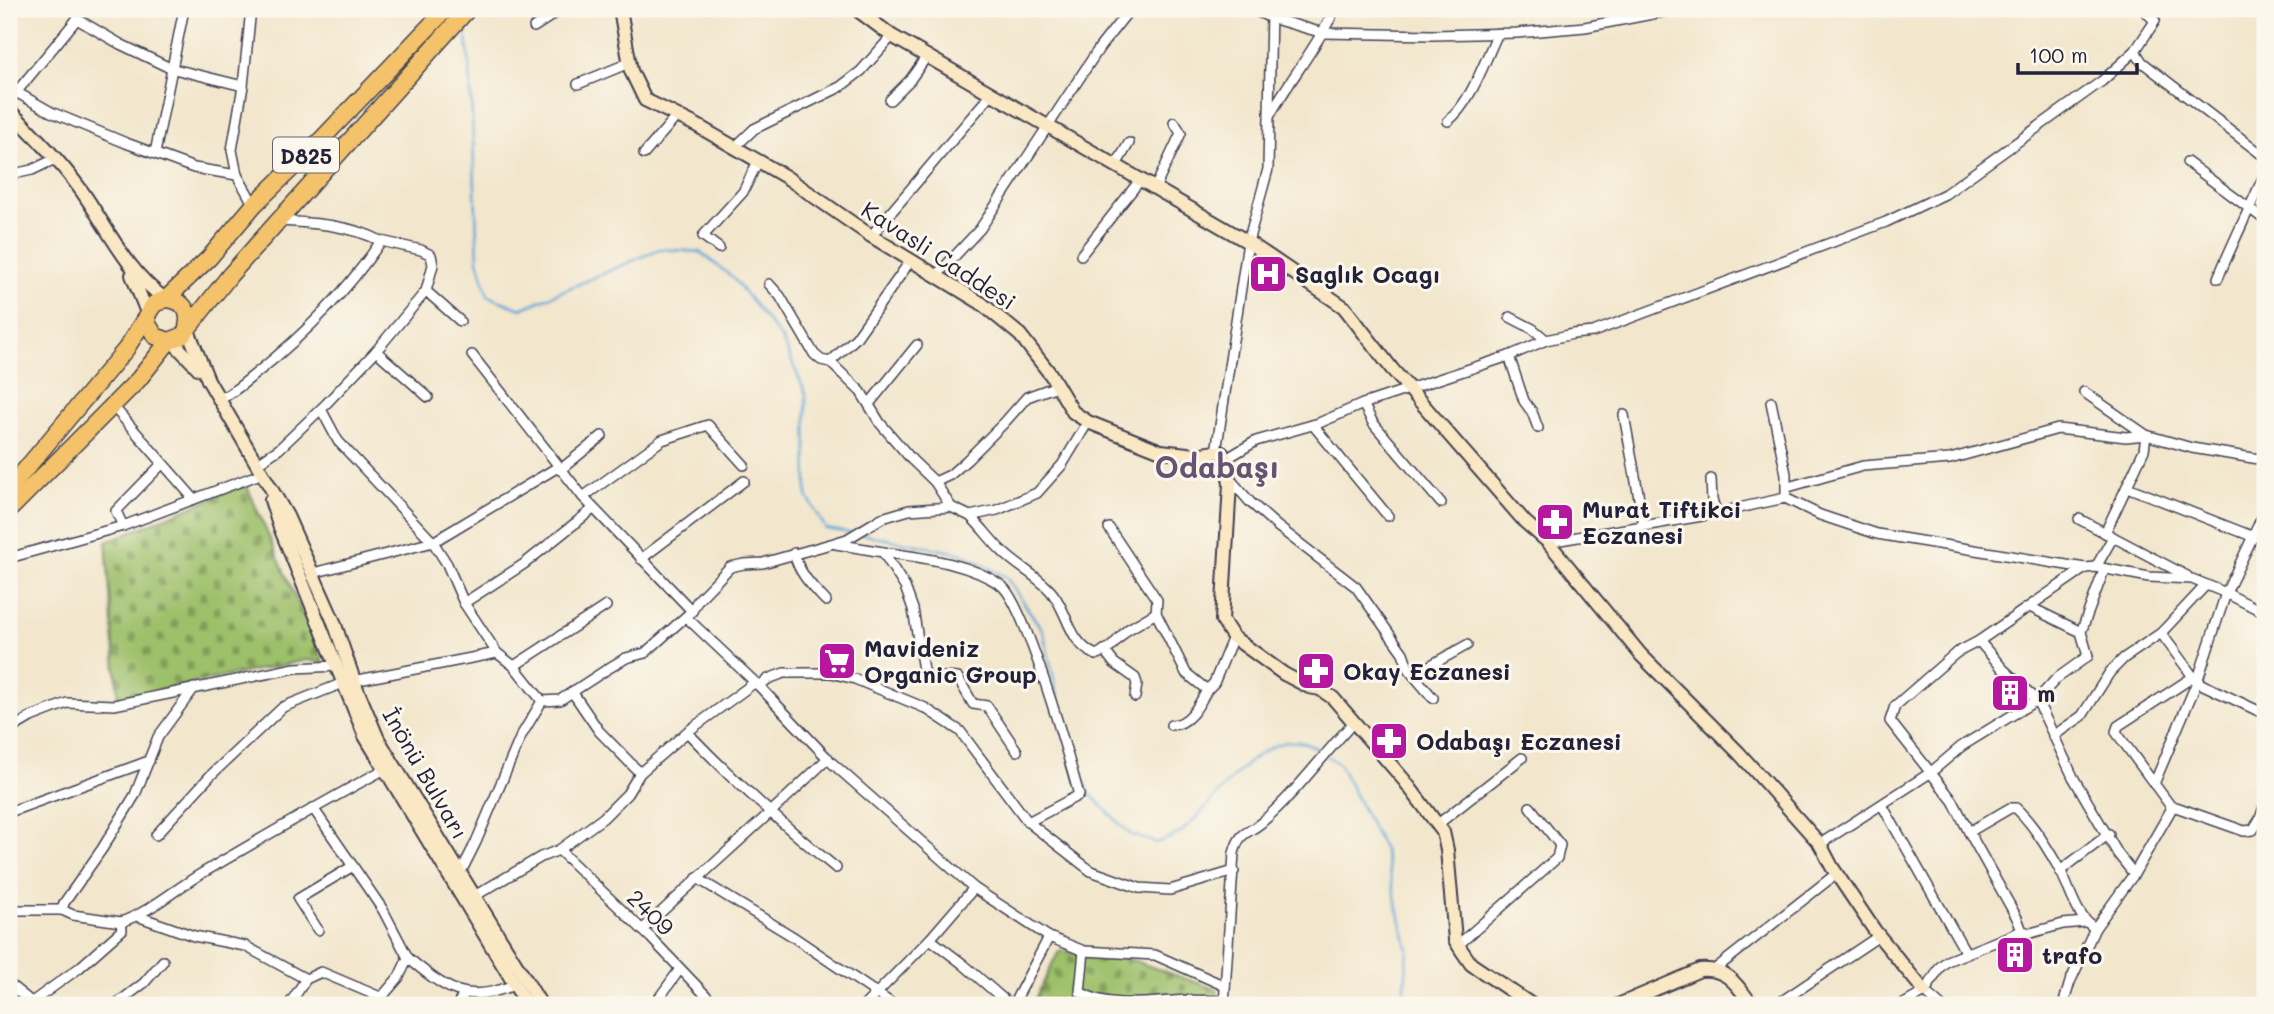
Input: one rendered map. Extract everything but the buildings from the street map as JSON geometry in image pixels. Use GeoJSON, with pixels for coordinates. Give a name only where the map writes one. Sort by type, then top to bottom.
{"type":"FeatureCollection","features":[{"type":"Feature","properties":{"kind":"highway","name":"D825"},"geometry":{"type":"LineString","coordinates":[[9,489],[126,349],[154,304],[166,299],[209,258],[254,205],[446,9]]}},
{"type":"Feature","properties":{"kind":"highway","name":"D825"},"geometry":{"type":"LineString","coordinates":[[9,510],[138,380],[170,340],[182,335],[278,221],[468,9]]}},
{"type":"Feature","properties":{"kind":"highway"},"geometry":{"type":"LineString","coordinates":[[166,299],[173,299],[184,306],[189,318],[187,327]]}},
{"type":"Feature","properties":{"kind":"highway"},"geometry":{"type":"LineString","coordinates":[[148,316],[150,331],[155,336],[170,340]]}},
{"type":"Feature","properties":{"kind":"street"},"geometry":{"type":"LineString","coordinates":[[155,153],[184,9]]}},
{"type":"Feature","properties":{"kind":"street"},"geometry":{"type":"LineString","coordinates":[[251,9],[243,86],[232,150],[237,175],[254,205]]}},
{"type":"Feature","properties":{"kind":"street"},"geometry":{"type":"LineString","coordinates":[[534,27],[562,9]]}},
{"type":"Feature","properties":{"kind":"street","name":"Kavasli Caddesi"},"geometry":{"type":"LineString","coordinates":[[620,9],[629,63],[645,100],[786,177],[871,236],[981,303],[1020,335],[1073,412],[1088,422],[1161,451],[1221,455]]}},
{"type":"Feature","properties":{"kind":"street"},"geometry":{"type":"LineString","coordinates":[[856,9],[892,36],[1248,242],[1344,307],[1525,522],[1548,542],[1641,655],[1739,752],[1820,844],[1836,874],[1879,936],[1925,992],[1940,1005]]}},
{"type":"Feature","properties":{"kind":"street"},"geometry":{"type":"LineString","coordinates":[[937,275],[980,229],[1100,47],[1130,9]]}},
{"type":"Feature","properties":{"kind":"street"},"geometry":{"type":"LineString","coordinates":[[1252,9],[1271,13],[1323,33],[1498,33],[1584,27],[1678,9]]}},
{"type":"Feature","properties":{"kind":"street"},"geometry":{"type":"LineString","coordinates":[[1269,117],[1284,89],[1307,60],[1335,9]]}},
{"type":"Feature","properties":{"kind":"street"},"geometry":{"type":"LineString","coordinates":[[1221,455],[1509,356],[1546,340],[1593,332],[1886,222],[1945,194],[2102,81],[2135,51],[2155,21],[2143,9]]}},
{"type":"Feature","properties":{"kind":"street"},"geometry":{"type":"LineString","coordinates":[[1271,13],[1268,169],[1248,242],[1221,455],[1229,478],[1222,620],[1233,637],[1284,674],[1309,687],[1320,689],[1333,698],[1404,780],[1443,832],[1455,940],[1471,964],[1532,1005]]}},
{"type":"Feature","properties":{"kind":"street"},"geometry":{"type":"LineString","coordinates":[[9,101],[78,14],[120,44],[170,68],[243,86]]}},
{"type":"Feature","properties":{"kind":"street"},"geometry":{"type":"LineString","coordinates":[[1448,121],[1457,114],[1465,101],[1498,33]]}},
{"type":"Feature","properties":{"kind":"street"},"geometry":{"type":"LineString","coordinates":[[734,148],[754,129],[840,87],[861,71],[892,36]]}},
{"type":"Feature","properties":{"kind":"street"},"geometry":{"type":"LineString","coordinates":[[2135,51],[2142,62],[2265,157]]}},
{"type":"Feature","properties":{"kind":"street"},"geometry":{"type":"LineString","coordinates":[[890,100],[910,80],[927,56]]}},
{"type":"Feature","properties":{"kind":"street"},"geometry":{"type":"LineString","coordinates":[[578,84],[629,63]]}},
{"type":"Feature","properties":{"kind":"street"},"geometry":{"type":"LineString","coordinates":[[16,92],[51,112],[194,168],[237,175]]}},
{"type":"Feature","properties":{"kind":"street"},"geometry":{"type":"LineString","coordinates":[[871,236],[992,93]]}},
{"type":"Feature","properties":{"kind":"street"},"geometry":{"type":"LineString","coordinates":[[9,110],[80,188],[128,264],[146,286],[166,299]]}},
{"type":"Feature","properties":{"kind":"street"},"geometry":{"type":"LineString","coordinates":[[644,154],[677,116]]}},
{"type":"Feature","properties":{"kind":"street"},"geometry":{"type":"LineString","coordinates":[[1155,188],[1181,133],[1174,122]]}},
{"type":"Feature","properties":{"kind":"street"},"geometry":{"type":"LineString","coordinates":[[9,125],[23,124]]}},
{"type":"Feature","properties":{"kind":"street"},"geometry":{"type":"LineString","coordinates":[[1116,165],[1129,143]]}},
{"type":"Feature","properties":{"kind":"street"},"geometry":{"type":"LineString","coordinates":[[9,175],[32,170],[55,159]]}},
{"type":"Feature","properties":{"kind":"street"},"geometry":{"type":"LineString","coordinates":[[719,247],[703,236],[743,192],[758,161]]}},
{"type":"Feature","properties":{"kind":"street"},"geometry":{"type":"LineString","coordinates":[[2187,162],[2265,220]]}},
{"type":"Feature","properties":{"kind":"street"},"geometry":{"type":"LineString","coordinates":[[2218,278],[2265,173]]}},
{"type":"Feature","properties":{"kind":"street"},"geometry":{"type":"LineString","coordinates":[[1081,256],[1141,179]]}},
{"type":"Feature","properties":{"kind":"street"},"geometry":{"type":"LineString","coordinates":[[9,558],[122,526],[261,470],[376,351],[426,291],[433,265],[431,255],[421,250],[381,241],[366,233],[317,223],[278,221]]}},
{"type":"Feature","properties":{"kind":"street"},"geometry":{"type":"LineString","coordinates":[[220,399],[232,394],[282,353],[322,315],[381,241]]}},
{"type":"Feature","properties":{"kind":"street"},"geometry":{"type":"LineString","coordinates":[[830,362],[856,338],[911,260]]}},
{"type":"Feature","properties":{"kind":"street"},"geometry":{"type":"LineString","coordinates":[[128,264],[148,316]]}},
{"type":"Feature","properties":{"kind":"street"},"geometry":{"type":"LineString","coordinates":[[769,284],[780,296],[814,354],[821,360],[830,362],[862,392],[893,439],[935,482],[951,507]]}},
{"type":"Feature","properties":{"kind":"street"},"geometry":{"type":"LineString","coordinates":[[426,291],[460,321]]}},
{"type":"Feature","properties":{"kind":"street"},"geometry":{"type":"LineString","coordinates":[[1510,317],[1533,329],[1546,340]]}},
{"type":"Feature","properties":{"kind":"street","name":"İnönü Bulvarı"},"geometry":{"type":"LineString","coordinates":[[187,327],[208,380],[287,516],[313,573],[334,622],[365,736],[541,1005]]}},
{"type":"Feature","properties":{"kind":"street","name":"İnönü Bulvarı"},"geometry":{"type":"LineString","coordinates":[[170,340],[208,380]]}},
{"type":"Feature","properties":{"kind":"street"},"geometry":{"type":"LineString","coordinates":[[869,404],[917,345]]}},
{"type":"Feature","properties":{"kind":"street"},"geometry":{"type":"LineString","coordinates":[[376,351],[428,397]]}},
{"type":"Feature","properties":{"kind":"street"},"geometry":{"type":"LineString","coordinates":[[471,355],[593,509],[689,614],[828,758],[974,888],[1049,937],[1084,951],[1155,955],[1225,986]]}},
{"type":"Feature","properties":{"kind":"street"},"geometry":{"type":"LineString","coordinates":[[1509,356],[1524,401],[1538,428]]}},
{"type":"Feature","properties":{"kind":"street"},"geometry":{"type":"LineString","coordinates":[[935,482],[950,475],[967,460],[1027,397],[1057,386]]}},
{"type":"Feature","properties":{"kind":"street"},"geometry":{"type":"LineString","coordinates":[[2084,392],[2146,435],[2192,447],[2265,460]]}},
{"type":"Feature","properties":{"kind":"street"},"geometry":{"type":"LineString","coordinates":[[1771,402],[1788,487],[1785,498]]}},
{"type":"Feature","properties":{"kind":"street"},"geometry":{"type":"LineString","coordinates":[[1363,404],[1373,423],[1441,503]]}},
{"type":"Feature","properties":{"kind":"street"},"geometry":{"type":"LineString","coordinates":[[112,405],[194,499]]}},
{"type":"Feature","properties":{"kind":"street"},"geometry":{"type":"LineString","coordinates":[[321,409],[338,441],[433,542],[447,564],[464,603],[497,653],[514,666],[542,701]]}},
{"type":"Feature","properties":{"kind":"street"},"geometry":{"type":"LineString","coordinates":[[1625,415],[1644,526]]}},
{"type":"Feature","properties":{"kind":"street"},"geometry":{"type":"LineString","coordinates":[[970,516],[996,510],[1037,492],[1062,465],[1088,422]]}},
{"type":"Feature","properties":{"kind":"street"},"geometry":{"type":"LineString","coordinates":[[583,497],[662,440],[708,425],[744,465]]}},
{"type":"Feature","properties":{"kind":"street"},"geometry":{"type":"LineString","coordinates":[[1313,425],[1388,516]]}},
{"type":"Feature","properties":{"kind":"street"},"geometry":{"type":"LineString","coordinates":[[1788,487],[1863,466],[1950,458],[2057,429],[2126,437],[2146,435]]}},
{"type":"Feature","properties":{"kind":"street"},"geometry":{"type":"LineString","coordinates":[[1820,844],[1930,773],[1962,746],[2037,700],[2056,679],[2088,656],[2081,632],[2109,535],[2144,450],[2146,435]]}},
{"type":"Feature","properties":{"kind":"street"},"geometry":{"type":"LineString","coordinates":[[313,573],[433,542],[559,468],[602,436]]}},
{"type":"Feature","properties":{"kind":"street"},"geometry":{"type":"LineString","coordinates":[[122,526],[116,511],[162,464]]}},
{"type":"Feature","properties":{"kind":"street","name":"İnönü Bulvarı"},"geometry":{"type":"LineString","coordinates":[[261,470],[279,525],[337,666],[349,682],[378,739],[460,874],[470,899],[527,1005]]}},
{"type":"Feature","properties":{"kind":"street"},"geometry":{"type":"LineString","coordinates":[[1229,478],[1250,502],[1277,526],[1356,587],[1403,653],[1409,669],[1433,698]]}},
{"type":"Feature","properties":{"kind":"street"},"geometry":{"type":"LineString","coordinates":[[1711,479],[1712,500],[1717,513]]}},
{"type":"Feature","properties":{"kind":"street"},"geometry":{"type":"LineString","coordinates":[[641,559],[744,481]]}},
{"type":"Feature","properties":{"kind":"street"},"geometry":{"type":"LineString","coordinates":[[2127,487],[2254,537]]}},
{"type":"Feature","properties":{"kind":"street"},"geometry":{"type":"LineString","coordinates":[[1548,542],[1717,513],[1785,498],[1820,514],[1877,534],[2085,568],[2149,577],[2192,579]]}},
{"type":"Feature","properties":{"kind":"street"},"geometry":{"type":"LineString","coordinates":[[542,701],[560,700],[626,658],[645,653],[689,614],[698,600],[730,567],[763,563],[834,543],[882,518],[909,510],[951,507],[970,516],[1002,551],[1053,594],[1075,640],[1087,651],[1096,654],[1104,650],[1127,630],[1156,613]]}},
{"type":"Feature","properties":{"kind":"street"},"geometry":{"type":"LineString","coordinates":[[464,603],[524,564],[593,509]]}},
{"type":"Feature","properties":{"kind":"street"},"geometry":{"type":"LineString","coordinates":[[2154,783],[2226,593],[2265,511]]}},
{"type":"Feature","properties":{"kind":"street"},"geometry":{"type":"LineString","coordinates":[[2079,519],[2192,579],[2265,613]]}},
{"type":"Feature","properties":{"kind":"street"},"geometry":{"type":"LineString","coordinates":[[1109,528],[1155,595],[1156,613],[1186,673],[1207,690]]}},
{"type":"Feature","properties":{"kind":"street"},"geometry":{"type":"LineString","coordinates":[[834,543],[939,561],[976,572],[1003,587],[1014,604],[1057,718],[1079,795],[1028,822]]}},
{"type":"Feature","properties":{"kind":"street"},"geometry":{"type":"LineString","coordinates":[[883,552],[905,587],[914,609],[924,676],[958,678],[973,704],[987,706],[1017,751]]}},
{"type":"Feature","properties":{"kind":"street"},"geometry":{"type":"LineString","coordinates":[[794,553],[796,563],[806,580],[826,600]]}},
{"type":"Feature","properties":{"kind":"street"},"geometry":{"type":"LineString","coordinates":[[2022,931],[1953,801],[1897,731],[1890,721],[1891,713],[1895,706],[1956,653],[1979,641],[2085,568]]}},
{"type":"Feature","properties":{"kind":"street"},"geometry":{"type":"LineString","coordinates":[[2053,736],[2082,716],[2110,672],[2150,638],[2161,633],[2206,584]]}},
{"type":"Feature","properties":{"kind":"street"},"geometry":{"type":"LineString","coordinates":[[514,666],[606,606]]}},
{"type":"Feature","properties":{"kind":"street"},"geometry":{"type":"LineString","coordinates":[[2030,607],[2081,632]]}},
{"type":"Feature","properties":{"kind":"street"},"geometry":{"type":"LineString","coordinates":[[2161,633],[2195,680],[2265,714]]}},
{"type":"Feature","properties":{"kind":"street"},"geometry":{"type":"LineString","coordinates":[[1171,725],[1186,722],[1214,683],[1233,637]]}},
{"type":"Feature","properties":{"kind":"street"},"geometry":{"type":"LineString","coordinates":[[1979,641],[2003,669],[2037,700],[2073,777],[2109,834],[2118,854],[2134,874]]}},
{"type":"Feature","properties":{"kind":"street"},"geometry":{"type":"LineString","coordinates":[[1409,669],[1422,670],[1467,645]]}},
{"type":"Feature","properties":{"kind":"street"},"geometry":{"type":"LineString","coordinates":[[1104,650],[1114,663],[1135,678],[1135,697]]}},
{"type":"Feature","properties":{"kind":"street"},"geometry":{"type":"LineString","coordinates":[[156,835],[210,776],[283,708],[349,682],[497,653]]}},
{"type":"Feature","properties":{"kind":"street"},"geometry":{"type":"LineString","coordinates":[[9,730],[31,717],[67,703],[114,705],[295,668],[337,666]]}},
{"type":"Feature","properties":{"kind":"street"},"geometry":{"type":"LineString","coordinates":[[470,899],[541,857],[559,850],[603,818],[627,794],[640,773],[687,732],[757,685],[784,673],[831,673],[855,679],[925,708],[960,731],[1028,822],[1091,870],[1139,888],[1170,890],[1234,871]]}},
{"type":"Feature","properties":{"kind":"street"},"geometry":{"type":"LineString","coordinates":[[2172,808],[2116,732],[2118,726],[2195,680]]}},
{"type":"Feature","properties":{"kind":"street"},"geometry":{"type":"LineString","coordinates":[[62,910],[135,795],[158,737],[194,688]]}},
{"type":"Feature","properties":{"kind":"street"},"geometry":{"type":"LineString","coordinates":[[573,693],[599,731],[640,773]]}},
{"type":"Feature","properties":{"kind":"street"},"geometry":{"type":"LineString","coordinates":[[460,874],[477,842],[521,736],[542,701]]}},
{"type":"Feature","properties":{"kind":"street"},"geometry":{"type":"LineString","coordinates":[[1084,951],[1080,992],[1086,995],[1103,1001],[1224,1003],[1237,841],[1244,832],[1258,825],[1283,804],[1353,723]]}},
{"type":"Feature","properties":{"kind":"street"},"geometry":{"type":"LineString","coordinates":[[687,732],[726,774],[836,868]]}},
{"type":"Feature","properties":{"kind":"street"},"geometry":{"type":"LineString","coordinates":[[642,930],[828,758]]}},
{"type":"Feature","properties":{"kind":"street"},"geometry":{"type":"LineString","coordinates":[[1438,824],[1522,758]]}},
{"type":"Feature","properties":{"kind":"street"},"geometry":{"type":"LineString","coordinates":[[9,812],[149,761]]}},
{"type":"Feature","properties":{"kind":"street"},"geometry":{"type":"LineString","coordinates":[[9,920],[17,910],[62,910],[73,915],[121,922],[137,916],[173,890],[385,769]]}},
{"type":"Feature","properties":{"kind":"street"},"geometry":{"type":"LineString","coordinates":[[2172,808],[2176,807],[2244,831],[2253,830],[2260,820],[2265,804]]}},
{"type":"Feature","properties":{"kind":"street"},"geometry":{"type":"LineString","coordinates":[[1882,805],[1966,953]]}},
{"type":"Feature","properties":{"kind":"street"},"geometry":{"type":"LineString","coordinates":[[1458,945],[1557,858],[1560,845],[1530,807]]}},
{"type":"Feature","properties":{"kind":"street"},"geometry":{"type":"LineString","coordinates":[[313,808],[383,910],[408,958],[439,983],[465,993],[487,994],[514,985]]}},
{"type":"Feature","properties":{"kind":"street"},"geometry":{"type":"LineString","coordinates":[[1969,832],[2010,808],[2016,808],[2060,871],[2085,922],[2095,928]]}},
{"type":"Feature","properties":{"kind":"street"},"geometry":{"type":"LineString","coordinates":[[2063,1005],[2070,982],[2095,928],[2134,874],[2172,808]]}},
{"type":"Feature","properties":{"kind":"street"},"geometry":{"type":"LineString","coordinates":[[2060,871],[2109,834]]}},
{"type":"Feature","properties":{"kind":"street","name":"2409"},"geometry":{"type":"LineString","coordinates":[[559,850],[715,1005]]}},
{"type":"Feature","properties":{"kind":"street"},"geometry":{"type":"LineString","coordinates":[[318,930],[298,899],[353,866]]}},
{"type":"Feature","properties":{"kind":"street"},"geometry":{"type":"LineString","coordinates":[[1714,970],[1836,874]]}},
{"type":"Feature","properties":{"kind":"street"},"geometry":{"type":"LineString","coordinates":[[697,878],[792,936],[894,1005]]}},
{"type":"Feature","properties":{"kind":"street"},"geometry":{"type":"LineString","coordinates":[[865,1005],[930,939],[974,888]]}},
{"type":"Feature","properties":{"kind":"street"},"geometry":{"type":"LineString","coordinates":[[137,916],[194,936],[245,946],[306,979]]}},
{"type":"Feature","properties":{"kind":"street"},"geometry":{"type":"LineString","coordinates":[[9,984],[33,1004],[122,930],[121,922]]}},
{"type":"Feature","properties":{"kind":"street"},"geometry":{"type":"LineString","coordinates":[[1902,1005],[1925,992],[1940,967],[1947,961],[2022,931],[2031,933],[2063,924],[2085,922]]}},
{"type":"Feature","properties":{"kind":"street"},"geometry":{"type":"LineString","coordinates":[[1776,1005],[1879,936]]}},
{"type":"Feature","properties":{"kind":"street"},"geometry":{"type":"LineString","coordinates":[[930,939],[1012,1005],[1049,937]]}},
{"type":"Feature","properties":{"kind":"street"},"geometry":{"type":"LineString","coordinates":[[289,1005],[306,979],[321,972],[326,972],[378,1001],[399,977],[408,958]]}},
{"type":"Feature","properties":{"kind":"street"},"geometry":{"type":"LineString","coordinates":[[115,1005],[144,983],[163,961]]}},
{"type":"Feature","properties":{"kind":"street"},"geometry":{"type":"LineString","coordinates":[[654,1005],[680,969]]}},
{"type":"Feature","properties":{"kind":"street"},"geometry":{"type":"LineString","coordinates":[[1618,1005],[1635,1002],[1700,970],[1714,970],[1731,977],[1752,1005]]}},
{"type":"Feature","properties":{"kind":"street"},"geometry":{"type":"LineString","coordinates":[[457,1005],[465,993]]}},
{"type":"Feature","properties":{"kind":"green space"},"geometry":{"type":"Polygon","coordinates":[[[246,484],[324,663],[307,660],[118,698],[106,542],[246,484]]]}},
{"type":"Feature","properties":{"kind":"green space"},"geometry":{"type":"Polygon","coordinates":[[[1059,951],[1126,958],[1218,990],[1217,1005],[1032,1005],[1059,951]]]}},
{"type":"Feature","properties":{"kind":"waterway"},"geometry":{"type":"LineString","coordinates":[[465,23],[470,68],[478,260],[488,296],[521,309],[660,249],[700,252],[732,277],[782,339],[806,394],[807,496],[826,529],[851,533]]}},
{"type":"Feature","properties":{"kind":"waterway"},"geometry":{"type":"LineString","coordinates":[[861,534],[964,554],[1006,577],[1043,631],[1068,742],[1091,795],[1130,834],[1156,843],[1178,834],[1227,783],[1264,751],[1283,743],[1302,742],[1322,752]]}},
{"type":"Feature","properties":{"kind":"waterway"},"geometry":{"type":"LineString","coordinates":[[1327,756],[1339,764],[1384,850],[1408,951],[1404,996],[1399,1005]]}},
{"type":"Feature","properties":{"kind":"place","name":"Saglık Ocagı"},"geometry":{"type":"Point","coordinates":[1268,274]}},
{"type":"Feature","properties":{"kind":"place","name":"Murat Tiftikci Eczanesi"},"geometry":{"type":"Point","coordinates":[1555,522]}},
{"type":"Feature","properties":{"kind":"place","name":"Mavideniz Organic Group"},"geometry":{"type":"Point","coordinates":[837,661]}},
{"type":"Feature","properties":{"kind":"place","name":"Okay Eczanesi"},"geometry":{"type":"Point","coordinates":[1316,671]}},
{"type":"Feature","properties":{"kind":"place","name":"m"},"geometry":{"type":"Point","coordinates":[2010,693]}},
{"type":"Feature","properties":{"kind":"place","name":"Odabaşı Eczanesi"},"geometry":{"type":"Point","coordinates":[1389,741]}},
{"type":"Feature","properties":{"kind":"place","name":"trafo"},"geometry":{"type":"Point","coordinates":[2015,955]}},
{"type":"Feature","properties":{"kind":"district","name":"Odabaşı"},"geometry":{"type":"Point","coordinates":[1217,466]}}]}
